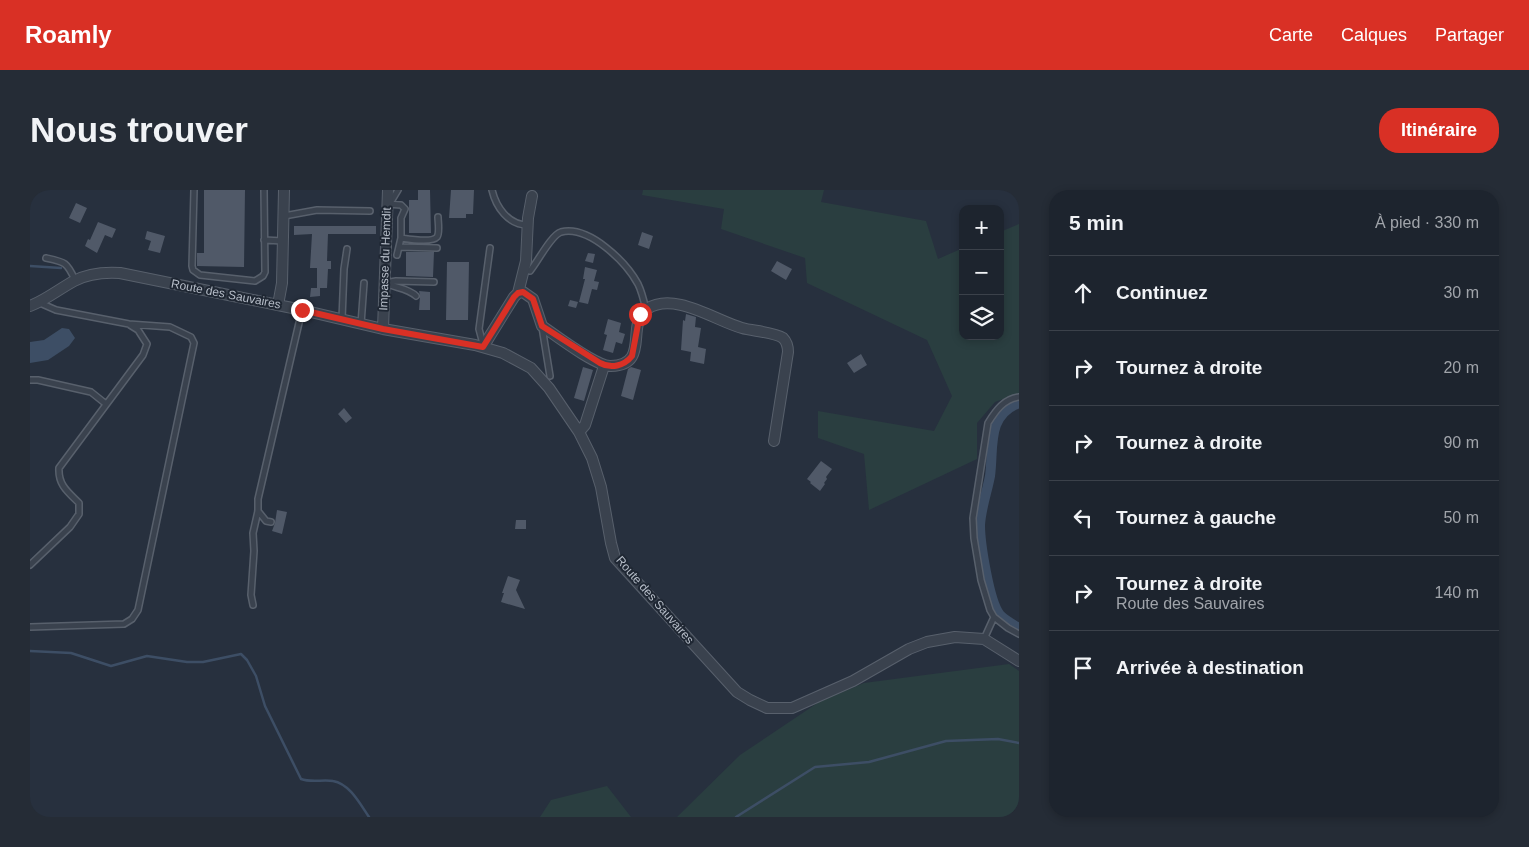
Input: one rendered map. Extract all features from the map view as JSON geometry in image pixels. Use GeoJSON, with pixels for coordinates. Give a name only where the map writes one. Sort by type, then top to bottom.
{"type":"FeatureCollection","features":[{"type":"Feature","properties":{"kind":"street"},"geometry":{"type":"LineString","coordinates":[[278,305],[282,283],[284,190]]}},
{"type":"Feature","properties":{"kind":"street","name":"Impasse du Hemdit"},"geometry":{"type":"LineString","coordinates":[[383,329],[388,190]]}},
{"type":"Feature","properties":{"kind":"street"},"geometry":{"type":"LineString","coordinates":[[483,347],[518,293],[524,270],[528,218],[532,205],[532,196]]}},
{"type":"Feature","properties":{"kind":"street","name":"Route des Sauvaires"},"geometry":{"type":"LineString","coordinates":[[35,305],[75,280],[103,272],[120,273],[302,310],[383,329],[483,347],[503,353],[531,368],[549,388],[579,432],[592,458],[601,487],[611,543],[616,558],[737,692],[766,708],[792,708],[853,681],[909,649],[927,642],[955,637],[984,639],[1019,661]]}},
{"type":"Feature","properties":{"kind":"street"},"geometry":{"type":"LineString","coordinates":[[518,293],[523,292],[533,299],[542,326],[604,366],[621,365],[628,361],[635,351],[640,314],[653,306],[661,304],[672,304],[710,314],[740,328],[780,337],[785,341],[788,352],[774,441]]}},
{"type":"Feature","properties":{"kind":"street"},"geometry":{"type":"LineString","coordinates":[[579,432],[585,424],[604,366]]}},
{"type":"Feature","properties":{"kind":"lane"},"geometry":{"type":"LineString","coordinates":[[194,190],[192,266],[196,273],[255,281],[265,272],[264,190]]}},
{"type":"Feature","properties":{"kind":"lane"},"geometry":{"type":"LineString","coordinates":[[387,204],[398,190]]}},
{"type":"Feature","properties":{"kind":"lane"},"geometry":{"type":"LineString","coordinates":[[492,190],[497,206],[502,212],[518,224],[528,225]]}},
{"type":"Feature","properties":{"kind":"lane"},"geometry":{"type":"LineString","coordinates":[[387,204],[401,205],[405,209],[401,218],[401,238],[397,255]]}},
{"type":"Feature","properties":{"kind":"lane"},"geometry":{"type":"LineString","coordinates":[[284,216],[317,210],[370,212]]}},
{"type":"Feature","properties":{"kind":"lane"},"geometry":{"type":"LineString","coordinates":[[401,238],[431,240],[436,238],[438,235],[438,217]]}},
{"type":"Feature","properties":{"kind":"lane"},"geometry":{"type":"LineString","coordinates":[[524,270],[530,271],[553,238],[560,232],[581,234],[613,252],[621,259],[637,282],[646,310]]}},
{"type":"Feature","properties":{"kind":"lane"},"geometry":{"type":"LineString","coordinates":[[264,240],[283,240]]}},
{"type":"Feature","properties":{"kind":"lane"},"geometry":{"type":"LineString","coordinates":[[399,247],[437,248]]}},
{"type":"Feature","properties":{"kind":"lane"},"geometry":{"type":"LineString","coordinates":[[483,347],[479,329],[490,248]]}},
{"type":"Feature","properties":{"kind":"lane"},"geometry":{"type":"LineString","coordinates":[[342,319],[344,269],[347,249]]}},
{"type":"Feature","properties":{"kind":"lane"},"geometry":{"type":"LineString","coordinates":[[46,258],[64,262],[75,280]]}},
{"type":"Feature","properties":{"kind":"lane"},"geometry":{"type":"LineString","coordinates":[[385,283],[396,281],[434,282]]}},
{"type":"Feature","properties":{"kind":"lane"},"geometry":{"type":"LineString","coordinates":[[362,324],[364,283]]}},
{"type":"Feature","properties":{"kind":"lane"},"geometry":{"type":"LineString","coordinates":[[385,283],[395,288],[408,290],[416,296]]}},
{"type":"Feature","properties":{"kind":"lane"},"geometry":{"type":"LineString","coordinates":[[30,627],[124,624],[132,619],[138,610],[194,343],[192,337],[170,327],[130,324],[35,305]]}},
{"type":"Feature","properties":{"kind":"lane"},"geometry":{"type":"LineString","coordinates":[[253,605],[251,595],[254,551],[253,533],[258,511],[258,499],[302,310]]}},
{"type":"Feature","properties":{"kind":"lane"},"geometry":{"type":"LineString","coordinates":[[30,565],[70,527],[79,514],[79,503],[64,487],[58,477],[59,468],[143,355],[147,344],[138,330],[130,324]]}},
{"type":"Feature","properties":{"kind":"lane"},"geometry":{"type":"LineString","coordinates":[[542,326],[550,376]]}},
{"type":"Feature","properties":{"kind":"lane"},"geometry":{"type":"LineString","coordinates":[[30,380],[38,380],[91,392],[106,404]]}},
{"type":"Feature","properties":{"kind":"lane"},"geometry":{"type":"LineString","coordinates":[[1019,397],[1004,402],[988,423],[973,518],[974,538],[981,580],[994,617],[1019,634]]}},
{"type":"Feature","properties":{"kind":"lane"},"geometry":{"type":"LineString","coordinates":[[258,511],[266,520],[271,522]]}},
{"type":"Feature","properties":{"kind":"lane"},"geometry":{"type":"LineString","coordinates":[[984,639],[994,617]]}},
{"type":"Feature","properties":{"kind":"green space"},"geometry":{"type":"Polygon","coordinates":[[[643,190],[824,190],[821,202],[926,221],[938,259],[959,250],[959,340],[1004,340],[1004,230],[1019,224],[1019,393],[995,402],[977,423],[977,459],[869,510],[864,454],[818,438],[818,411],[934,431],[952,396],[927,340],[807,283],[805,258],[721,229],[724,209],[642,195],[643,190]]]}},
{"type":"Feature","properties":{"kind":"green space"},"geometry":{"type":"Polygon","coordinates":[[[1009,664],[1019,671],[1019,814],[1012,817],[677,817],[740,755],[819,702],[864,683],[1009,664]]]}},
{"type":"Feature","properties":{"kind":"green space"},"geometry":{"type":"Polygon","coordinates":[[[607,786],[631,817],[540,817],[551,800],[607,786]]]}},
{"type":"Feature","properties":{"kind":"water"},"geometry":{"type":"Polygon","coordinates":[[[62,328],[69,329],[75,338],[69,346],[48,360],[30,363],[30,342],[44,340],[62,328]]]}},
{"type":"Feature","properties":{"kind":"building"},"geometry":{"type":"Polygon","coordinates":[[[204,190],[245,190],[244,267],[197,266],[197,253],[204,253],[204,190]]]}},
{"type":"Feature","properties":{"kind":"building"},"geometry":{"type":"Polygon","coordinates":[[[418,190],[430,190],[431,233],[409,233],[409,200],[418,200],[418,190]]]}},
{"type":"Feature","properties":{"kind":"building"},"geometry":{"type":"Polygon","coordinates":[[[451,190],[474,190],[473,214],[466,214],[466,218],[449,218],[451,190]]]}},
{"type":"Feature","properties":{"kind":"building"},"geometry":{"type":"Polygon","coordinates":[[[76,203],[87,208],[80,223],[69,218],[76,203]]]}},
{"type":"Feature","properties":{"kind":"building"},"geometry":{"type":"Polygon","coordinates":[[[98,222],[116,229],[112,238],[105,235],[97,253],[85,246],[88,239],[90,240],[98,222]]]}},
{"type":"Feature","properties":{"kind":"building"},"geometry":{"type":"Polygon","coordinates":[[[294,226],[376,226],[376,234],[328,234],[327,261],[331,261],[331,269],[328,269],[327,288],[317,288],[317,268],[310,268],[312,234],[294,235],[294,226]]]}},
{"type":"Feature","properties":{"kind":"building"},"geometry":{"type":"Polygon","coordinates":[[[147,231],[165,236],[160,253],[148,250],[151,241],[145,239],[147,231]]]}},
{"type":"Feature","properties":{"kind":"building"},"geometry":{"type":"Polygon","coordinates":[[[642,232],[653,236],[649,249],[638,245],[642,232]]]}},
{"type":"Feature","properties":{"kind":"building"},"geometry":{"type":"Polygon","coordinates":[[[406,252],[434,252],[433,277],[406,276],[406,252]]]}},
{"type":"Feature","properties":{"kind":"building"},"geometry":{"type":"Polygon","coordinates":[[[588,253],[595,254],[593,263],[585,261],[588,253]]]}},
{"type":"Feature","properties":{"kind":"building"},"geometry":{"type":"Polygon","coordinates":[[[777,261],[792,269],[786,280],[771,271],[777,261]]]}},
{"type":"Feature","properties":{"kind":"building"},"geometry":{"type":"Polygon","coordinates":[[[447,262],[469,262],[468,320],[446,320],[447,262]]]}},
{"type":"Feature","properties":{"kind":"building"},"geometry":{"type":"Polygon","coordinates":[[[585,267],[597,270],[594,281],[599,282],[597,290],[592,289],[588,304],[579,302],[585,279],[583,279],[585,267]]]}},
{"type":"Feature","properties":{"kind":"building"},"geometry":{"type":"Polygon","coordinates":[[[311,288],[320,288],[320,296],[310,297],[311,288]]]}},
{"type":"Feature","properties":{"kind":"building"},"geometry":{"type":"Polygon","coordinates":[[[419,291],[430,292],[430,310],[419,310],[419,291]]]}},
{"type":"Feature","properties":{"kind":"building"},"geometry":{"type":"Polygon","coordinates":[[[570,300],[578,302],[576,308],[568,306],[570,300]]]}},
{"type":"Feature","properties":{"kind":"building"},"geometry":{"type":"Polygon","coordinates":[[[686,314],[696,317],[695,327],[701,328],[698,347],[706,349],[704,364],[690,361],[691,352],[681,350],[683,320],[685,321],[686,314]]]}},
{"type":"Feature","properties":{"kind":"building"},"geometry":{"type":"Polygon","coordinates":[[[608,319],[621,323],[619,332],[625,334],[622,344],[616,342],[613,353],[603,350],[607,335],[604,334],[608,319]]]}},
{"type":"Feature","properties":{"kind":"building"},"geometry":{"type":"Polygon","coordinates":[[[861,354],[867,365],[854,373],[847,363],[861,354]]]}},
{"type":"Feature","properties":{"kind":"building"},"geometry":{"type":"Polygon","coordinates":[[[583,367],[593,370],[584,401],[574,398],[583,367]]]}},
{"type":"Feature","properties":{"kind":"building"},"geometry":{"type":"Polygon","coordinates":[[[631,367],[641,370],[633,400],[621,396],[628,369],[631,367]]]}},
{"type":"Feature","properties":{"kind":"building"},"geometry":{"type":"Polygon","coordinates":[[[344,408],[352,418],[346,423],[338,414],[344,408]]]}},
{"type":"Feature","properties":{"kind":"building"},"geometry":{"type":"Polygon","coordinates":[[[821,461],[832,469],[820,491],[807,479],[821,461]]]}},
{"type":"Feature","properties":{"kind":"building"},"geometry":{"type":"Polygon","coordinates":[[[277,510],[287,512],[282,534],[272,531],[277,510]]]}},
{"type":"Feature","properties":{"kind":"building"},"geometry":{"type":"Polygon","coordinates":[[[516,520],[526,520],[526,529],[515,529],[516,520]]]}},
{"type":"Feature","properties":{"kind":"building"},"geometry":{"type":"Polygon","coordinates":[[[508,576],[520,580],[516,590],[525,609],[501,602],[508,576]]]}},
{"type":"Feature","properties":{"kind":"waterway"},"geometry":{"type":"LineString","coordinates":[[30,266],[61,268]]}},
{"type":"Feature","properties":{"kind":"waterway"},"geometry":{"type":"LineString","coordinates":[[1019,403],[1008,409],[996,424],[992,444],[990,476],[980,525],[986,572],[992,598],[1000,615],[1019,628]]}},
{"type":"Feature","properties":{"kind":"waterway"},"geometry":{"type":"LineString","coordinates":[[30,651],[71,653],[111,666],[147,656],[187,662],[203,662],[241,654],[247,660],[256,676],[265,706],[301,779],[333,781],[345,786],[354,795],[369,817]]}},
{"type":"Feature","properties":{"kind":"waterway"},"geometry":{"type":"LineString","coordinates":[[736,817],[815,767],[869,762],[946,741],[998,739],[1019,743]]}},
{"type":"Feature","properties":{"kind":"route"},"geometry":{"type":"LineString","coordinates":[[302,310],[383,329],[483,347],[514,297],[518,293],[523,292],[533,299],[542,326],[604,366],[621,365],[632,356],[635,351],[640,314]]}}]}
